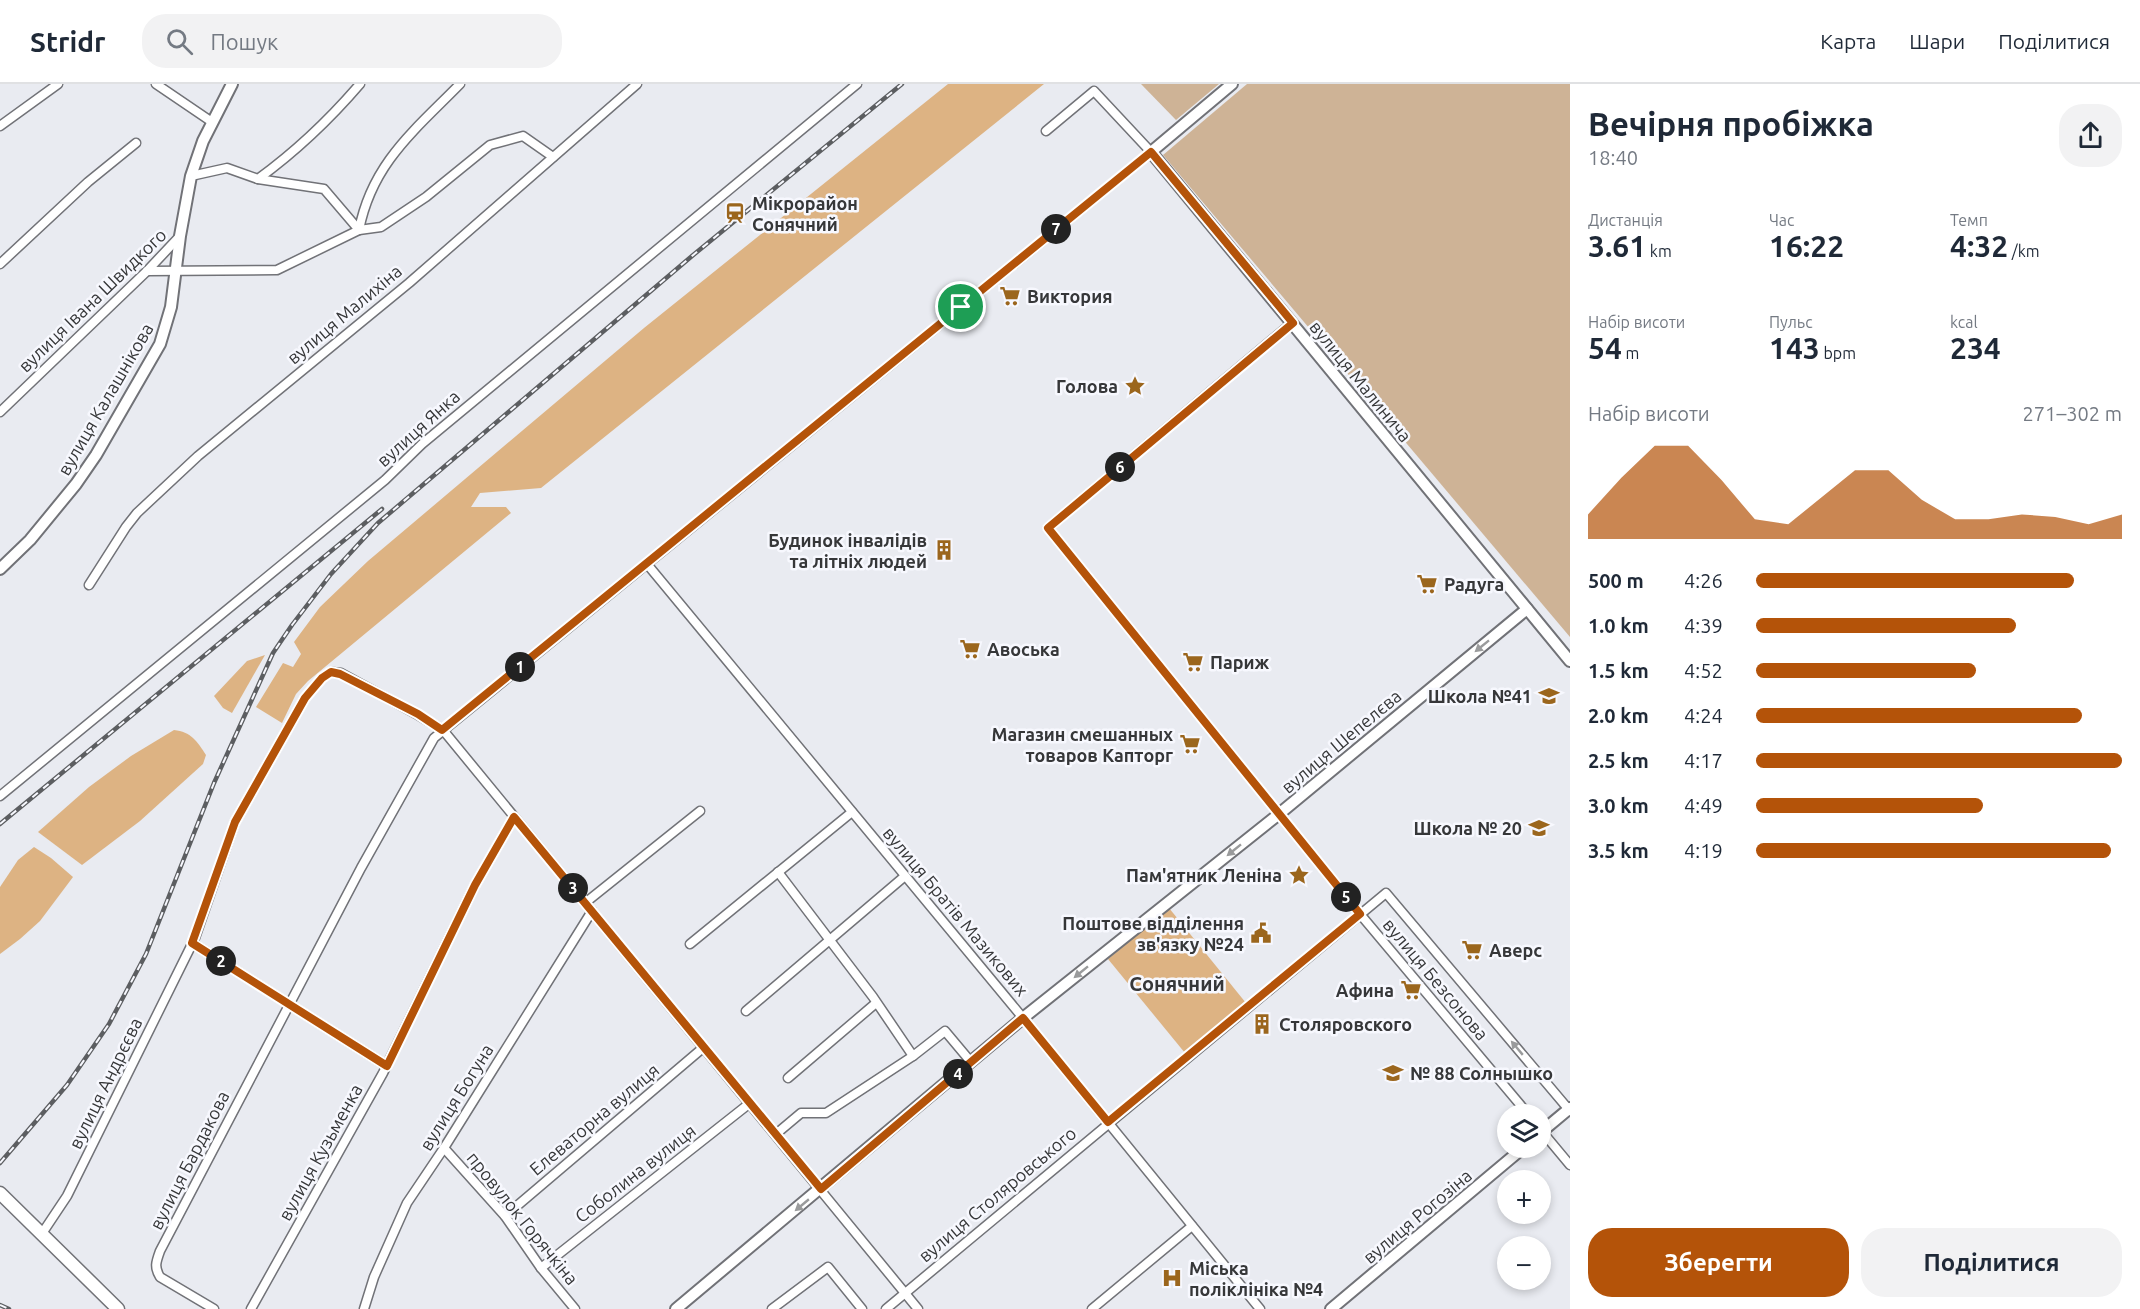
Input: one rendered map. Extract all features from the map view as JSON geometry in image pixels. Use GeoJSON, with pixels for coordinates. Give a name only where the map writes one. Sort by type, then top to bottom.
{"type":"FeatureCollection","features":[{"type":"Feature","properties":{"kind":"main road"},"geometry":{"type":"LineString","coordinates":[[0,1193],[118,1309]]}},
{"type":"Feature","properties":{"kind":"street"},"geometry":{"type":"LineString","coordinates":[[0,126],[58,84]]}},
{"type":"Feature","properties":{"kind":"street"},"geometry":{"type":"LineString","coordinates":[[156,84],[212,122]]}},
{"type":"Feature","properties":{"kind":"street","name":"вулиця Калашнікова"},"geometry":{"type":"LineString","coordinates":[[0,569],[50,516],[76,484],[96,455],[160,344],[171,307],[180,236],[191,176],[212,122],[232,84]]}},
{"type":"Feature","properties":{"kind":"street"},"geometry":{"type":"LineString","coordinates":[[258,178],[286,159],[360,84]]}},
{"type":"Feature","properties":{"kind":"street"},"geometry":{"type":"LineString","coordinates":[[359,230],[368,196],[376,178],[393,153],[460,84]]}},
{"type":"Feature","properties":{"kind":"street","name":"вулиця Малихіна"},"geometry":{"type":"LineString","coordinates":[[89,585],[126,527],[148,502],[215,440],[409,283],[637,84]]}},
{"type":"Feature","properties":{"kind":"street","name":"вулиця Янка"},"geometry":{"type":"LineString","coordinates":[[0,796],[385,480],[422,444],[857,84]]}},
{"type":"Feature","properties":{"kind":"street"},"geometry":{"type":"LineString","coordinates":[[1151,152],[1232,84]]}},
{"type":"Feature","properties":{"kind":"street","name":"вулиця Малинича"},"geometry":{"type":"LineString","coordinates":[[1046,131],[1094,91],[1151,152],[1570,661]]}},
{"type":"Feature","properties":{"kind":"street"},"geometry":{"type":"LineString","coordinates":[[147,272],[277,270],[359,230],[381,226],[426,197],[490,145],[523,136],[553,157]]}},
{"type":"Feature","properties":{"kind":"street"},"geometry":{"type":"LineString","coordinates":[[0,264],[88,183],[136,143]]}},
{"type":"Feature","properties":{"kind":"street","name":"вулиця Бардакова"},"geometry":{"type":"LineString","coordinates":[[214,1309],[160,1277],[156,1270],[156,1263],[289,1004],[429,746],[442,730],[1151,152]]}},
{"type":"Feature","properties":{"kind":"street"},"geometry":{"type":"LineString","coordinates":[[191,176],[227,168],[258,178],[324,189],[359,230]]}},
{"type":"Feature","properties":{"kind":"street","name":"вулиця Івана Швидкого"},"geometry":{"type":"LineString","coordinates":[[0,412],[147,272],[180,236]]}},
{"type":"Feature","properties":{"kind":"street","name":"вулиця Безсонова"},"geometry":{"type":"LineString","coordinates":[[1293,323],[1048,528],[1360,914],[1520,1104]]}},
{"type":"Feature","properties":{"kind":"street","name":"вулиця Братів Мазикових"},"geometry":{"type":"LineString","coordinates":[[646,564],[1023,1018],[1260,1309]]}},
{"type":"Feature","properties":{"kind":"street","name":"вулиця Шепелєва"},"geometry":{"type":"LineString","coordinates":[[676,1309],[1023,1018],[1279,814],[1527,609]]}},
{"type":"Feature","properties":{"kind":"street","name":"вулиця Андрєєва"},"geometry":{"type":"LineString","coordinates":[[41,1235],[67,1196],[192,943],[235,822],[305,698],[322,678],[331,672],[340,674],[418,714],[442,730],[918,1309]]}},
{"type":"Feature","properties":{"kind":"street"},"geometry":{"type":"LineString","coordinates":[[585,903],[700,811]]}},
{"type":"Feature","properties":{"kind":"street"},"geometry":{"type":"LineString","coordinates":[[690,944],[852,812]]}},
{"type":"Feature","properties":{"kind":"street","name":"вулиця Кузьменка"},"geometry":{"type":"LineString","coordinates":[[251,1309],[387,1066],[475,885],[514,817]]}},
{"type":"Feature","properties":{"kind":"street"},"geometry":{"type":"LineString","coordinates":[[778,872],[830,939],[914,1056]]}},
{"type":"Feature","properties":{"kind":"street"},"geometry":{"type":"LineString","coordinates":[[746,1011],[905,876]]}},
{"type":"Feature","properties":{"kind":"street","name":"вулиця Безсонова"},"geometry":{"type":"LineString","coordinates":[[1386,892],[1570,1110]]}},
{"type":"Feature","properties":{"kind":"street","name":"вулиця Столяровського"},"geometry":{"type":"LineString","coordinates":[[886,1309],[1386,892]]}},
{"type":"Feature","properties":{"kind":"street","name":"вулиця Богуна"},"geometry":{"type":"LineString","coordinates":[[364,1309],[374,1277],[407,1203],[444,1148],[592,911]]}},
{"type":"Feature","properties":{"kind":"street"},"geometry":{"type":"LineString","coordinates":[[192,943],[387,1066]]}},
{"type":"Feature","properties":{"kind":"street"},"geometry":{"type":"LineString","coordinates":[[788,1078],[876,1003]]}},
{"type":"Feature","properties":{"kind":"street"},"geometry":{"type":"LineString","coordinates":[[776,1134],[801,1113],[826,1113],[914,1056],[945,1031],[971,1062]]}},
{"type":"Feature","properties":{"kind":"street","name":"Елеваторна вулиця"},"geometry":{"type":"LineString","coordinates":[[505,1216],[704,1047]]}},
{"type":"Feature","properties":{"kind":"street","name":"Соболина вулиця"},"geometry":{"type":"LineString","coordinates":[[541,1268],[750,1103]]}},
{"type":"Feature","properties":{"kind":"street"},"geometry":{"type":"LineString","coordinates":[[1551,1124],[1570,1110]]}},
{"type":"Feature","properties":{"kind":"street"},"geometry":{"type":"LineString","coordinates":[[1551,1143],[1570,1165]]}},
{"type":"Feature","properties":{"kind":"street","name":"провулок Горячкіна"},"geometry":{"type":"LineString","coordinates":[[444,1148],[505,1216],[541,1268],[575,1309]]}},
{"type":"Feature","properties":{"kind":"street","name":"вулиця Рогозіна"},"geometry":{"type":"LineString","coordinates":[[1331,1309],[1511,1158]]}},
{"type":"Feature","properties":{"kind":"street"},"geometry":{"type":"LineString","coordinates":[[1092,1309],[1192,1226]]}},
{"type":"Feature","properties":{"kind":"street"},"geometry":{"type":"LineString","coordinates":[[772,1309],[828,1267],[862,1309]]}},
{"type":"Feature","properties":{"kind":"shaded area"},"geometry":{"type":"Polygon","coordinates":[[[948,84],[1044,84],[541,488],[480,493],[471,507],[506,507],[511,513],[308,681],[296,694],[282,723],[256,707],[283,663],[293,667],[301,654],[294,642],[320,607],[368,561],[644,328],[948,84]]]}},
{"type":"Feature","properties":{"kind":"shaded area"},"geometry":{"type":"Polygon","coordinates":[[[1141,84],[1219,84],[1176,120],[1141,84]]]}},
{"type":"Feature","properties":{"kind":"shaded area"},"geometry":{"type":"Polygon","coordinates":[[[1247,84],[1570,84],[1570,637],[1163,155],[1247,84]]]}},
{"type":"Feature","properties":{"kind":"shaded area"},"geometry":{"type":"Polygon","coordinates":[[[265,655],[232,713],[223,708],[214,696],[247,661],[265,655]]]}},
{"type":"Feature","properties":{"kind":"shaded area"},"geometry":{"type":"Polygon","coordinates":[[[174,730],[189,735],[196,741],[206,755],[203,764],[140,821],[82,865],[38,832],[89,787],[131,756],[174,730]]]}},
{"type":"Feature","properties":{"kind":"shaded area"},"geometry":{"type":"Polygon","coordinates":[[[34,847],[73,877],[40,921],[0,954],[0,887],[18,860],[34,847]]]}},
{"type":"Feature","properties":{"kind":"shaded area"},"geometry":{"type":"Polygon","coordinates":[[[1169,908],[1246,1003],[1185,1053],[1108,959],[1169,908]]]}},
{"type":"Feature","properties":{"kind":"railway"},"geometry":{"type":"LineString","coordinates":[[0,1163],[67,1085],[109,1024],[146,954],[214,783],[273,653],[331,574],[378,523],[692,256],[902,84]]}},
{"type":"Feature","properties":{"kind":"railway"},"geometry":{"type":"LineString","coordinates":[[0,824],[382,509]]}},
{"type":"Feature","properties":{"kind":"railway"},"geometry":{"type":"LineString","coordinates":[[0,1305],[9,1309]]}},
{"type":"Feature","properties":{"kind":"place","name":"Мікрорайон Сонячний"},"geometry":{"type":"Point","coordinates":[735,213]}},
{"type":"Feature","properties":{"kind":"place","name":"Виктория"},"geometry":{"type":"Point","coordinates":[1010,296]}},
{"type":"Feature","properties":{"kind":"place","name":"Голова"},"geometry":{"type":"Point","coordinates":[1135,386]}},
{"type":"Feature","properties":{"kind":"place","name":"Будинок інвалідів та літніх людей"},"geometry":{"type":"Point","coordinates":[944,550]}},
{"type":"Feature","properties":{"kind":"place","name":"Радуга"},"geometry":{"type":"Point","coordinates":[1427,584]}},
{"type":"Feature","properties":{"kind":"place","name":"Авоська"},"geometry":{"type":"Point","coordinates":[970,649]}},
{"type":"Feature","properties":{"kind":"place","name":"Париж"},"geometry":{"type":"Point","coordinates":[1193,662]}},
{"type":"Feature","properties":{"kind":"place","name":"Школа №41"},"geometry":{"type":"Point","coordinates":[1549,696]}},
{"type":"Feature","properties":{"kind":"place","name":"Магазин смешанных товаров Капторг"},"geometry":{"type":"Point","coordinates":[1190,744]}},
{"type":"Feature","properties":{"kind":"place","name":"Школа № 20"},"geometry":{"type":"Point","coordinates":[1539,828]}},
{"type":"Feature","properties":{"kind":"place","name":"Пам'ятник Леніна"},"geometry":{"type":"Point","coordinates":[1299,875]}},
{"type":"Feature","properties":{"kind":"place","name":"Поштове відділення зв'язку №24"},"geometry":{"type":"Point","coordinates":[1261,933]}},
{"type":"Feature","properties":{"kind":"place","name":"Аверс"},"geometry":{"type":"Point","coordinates":[1472,950]}},
{"type":"Feature","properties":{"kind":"place","name":"Афина"},"geometry":{"type":"Point","coordinates":[1411,990]}},
{"type":"Feature","properties":{"kind":"place","name":"Столяровского"},"geometry":{"type":"Point","coordinates":[1262,1024]}},
{"type":"Feature","properties":{"kind":"place","name":"№ 88 Солнышко"},"geometry":{"type":"Point","coordinates":[1393,1073]}},
{"type":"Feature","properties":{"kind":"place","name":"Міська поліклініка №4"},"geometry":{"type":"Point","coordinates":[1172,1278]}},
{"type":"Feature","properties":{"kind":"district","name":"Сонячний"},"geometry":{"type":"Point","coordinates":[1177,983]}},
{"type":"Feature","properties":{"kind":"route"},"geometry":{"type":"LineString","coordinates":[[1151,152],[1293,323],[1048,528],[1360,914],[1108,1122],[1023,1018],[821,1189],[514,817],[475,885],[387,1066],[192,943],[235,822],[293,717],[322,678],[331,672],[340,674],[418,714],[442,730],[961,307],[1151,152]]}}]}
